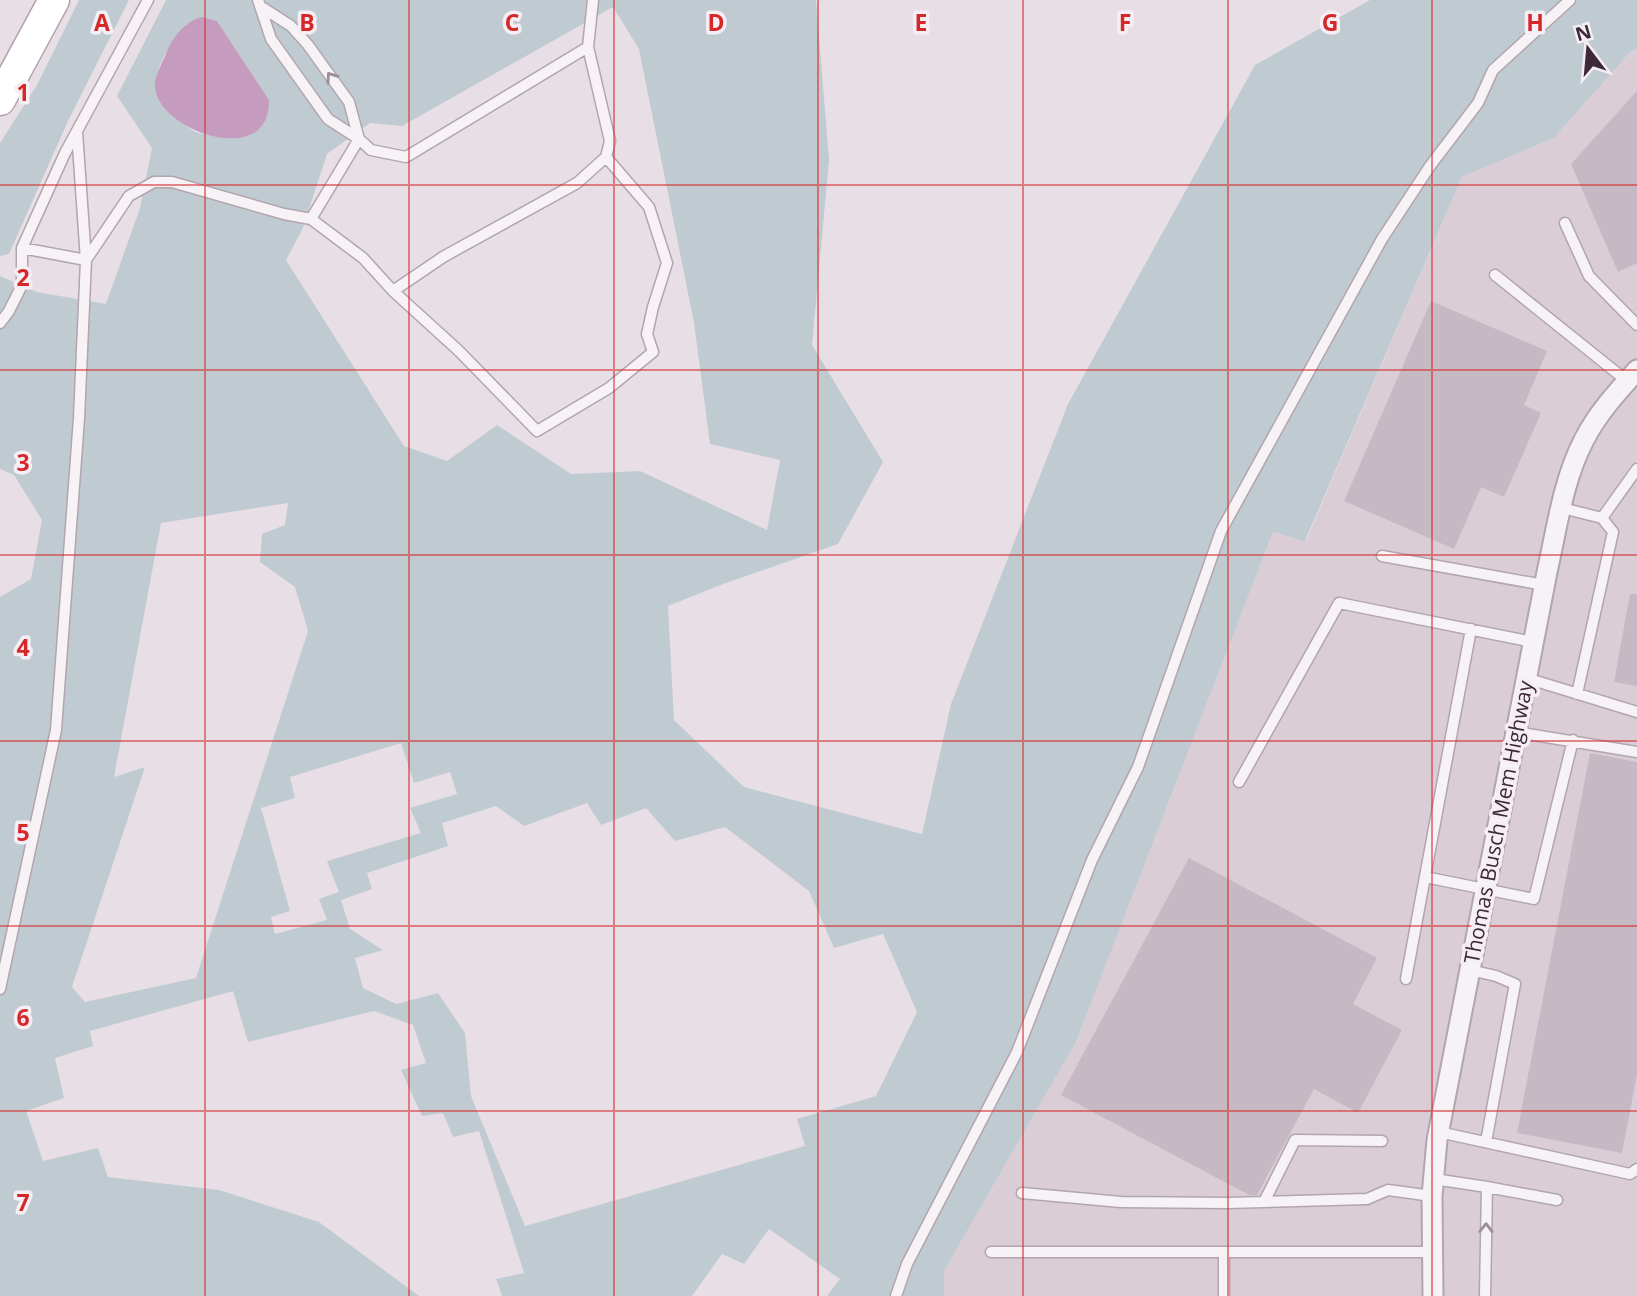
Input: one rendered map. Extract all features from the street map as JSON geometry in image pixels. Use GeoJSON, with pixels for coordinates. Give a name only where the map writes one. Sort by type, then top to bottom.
{"type":"FeatureCollection","features":[{"type":"Feature","properties":{"kind":"main road"},"geometry":{"type":"LineString","coordinates":[[0,100],[54,0]]}},
{"type":"Feature","properties":{"kind":"street","name":"Thomas Busch Mem Highway"},"geometry":{"type":"LineString","coordinates":[[1433,1296],[1433,1188],[1438,1132],[1544,585],[1567,484],[1584,439],[1611,400],[1632,376]]}},
{"type":"Feature","properties":{"kind":"lane"},"geometry":{"type":"LineString","coordinates":[[0,323],[22,285],[22,248],[77,132],[148,0]]}},
{"type":"Feature","properties":{"kind":"lane"},"geometry":{"type":"LineString","coordinates":[[393,291],[443,257],[577,183],[607,158],[610,141],[588,47],[593,0]]}},
{"type":"Feature","properties":{"kind":"lane"},"geometry":{"type":"LineString","coordinates":[[896,1296],[907,1264],[1017,1052],[1092,860],[1138,767],[1221,531],[1382,239],[1430,166],[1478,103],[1493,70],[1570,0]]}},
{"type":"Feature","properties":{"kind":"lane"},"geometry":{"type":"LineString","coordinates":[[261,4],[271,40],[328,119],[371,150],[406,157],[588,47]]}},
{"type":"Feature","properties":{"kind":"lane"},"geometry":{"type":"LineString","coordinates":[[261,4],[291,26],[308,45],[349,102],[359,139],[311,219]]}},
{"type":"Feature","properties":{"kind":"lane"},"geometry":{"type":"LineString","coordinates":[[0,989],[56,730],[79,418],[86,260],[77,132]]}},
{"type":"Feature","properties":{"kind":"lane"},"geometry":{"type":"LineString","coordinates":[[86,260],[129,196],[154,182],[172,182],[284,214],[311,219],[363,258],[393,291],[459,351],[537,431],[609,388],[653,352],[648,334],[653,307],[667,264],[649,206],[607,158]]}},
{"type":"Feature","properties":{"kind":"lane"},"geometry":{"type":"LineString","coordinates":[[1565,223],[1589,276],[1637,325]]}},
{"type":"Feature","properties":{"kind":"lane"},"geometry":{"type":"LineString","coordinates":[[22,248],[86,260]]}},
{"type":"Feature","properties":{"kind":"lane"},"geometry":{"type":"LineString","coordinates":[[1494,275],[1632,376]]}},
{"type":"Feature","properties":{"kind":"lane"},"geometry":{"type":"LineString","coordinates":[[1602,518],[1637,469]]}},
{"type":"Feature","properties":{"kind":"lane"},"geometry":{"type":"LineString","coordinates":[[1562,508],[1602,518],[1613,533],[1577,694]]}},
{"type":"Feature","properties":{"kind":"lane"},"geometry":{"type":"LineString","coordinates":[[1382,556],[1544,585]]}},
{"type":"Feature","properties":{"kind":"lane"},"geometry":{"type":"LineString","coordinates":[[1239,782],[1339,603],[1533,642]]}},
{"type":"Feature","properties":{"kind":"lane"},"geometry":{"type":"LineString","coordinates":[[1406,979],[1471,629]]}},
{"type":"Feature","properties":{"kind":"lane"},"geometry":{"type":"LineString","coordinates":[[1526,678],[1637,712]]}},
{"type":"Feature","properties":{"kind":"lane"},"geometry":{"type":"LineString","coordinates":[[1516,732],[1637,751]]}},
{"type":"Feature","properties":{"kind":"lane"},"geometry":{"type":"LineString","coordinates":[[1425,877],[1534,899],[1573,740]]}},
{"type":"Feature","properties":{"kind":"lane"},"geometry":{"type":"LineString","coordinates":[[1470,970],[1515,984],[1486,1142]]}},
{"type":"Feature","properties":{"kind":"lane"},"geometry":{"type":"LineString","coordinates":[[1438,1132],[1630,1174],[1637,1169]]}},
{"type":"Feature","properties":{"kind":"lane"},"geometry":{"type":"LineString","coordinates":[[1264,1202],[1295,1140],[1382,1140]]}},
{"type":"Feature","properties":{"kind":"lane"},"geometry":{"type":"LineString","coordinates":[[1485,1296],[1487,1187]]}},
{"type":"Feature","properties":{"kind":"lane"},"geometry":{"type":"LineString","coordinates":[[1022,1193],[1121,1202],[1264,1202],[1367,1199],[1388,1190],[1487,1187],[1558,1200]]}},
{"type":"Feature","properties":{"kind":"lane"},"geometry":{"type":"LineString","coordinates":[[991,1252],[1432,1252]]}},
{"type":"Feature","properties":{"kind":"lane"},"geometry":{"type":"LineString","coordinates":[[1224,1252],[1224,1296]]}},
{"type":"Feature","properties":{"kind":"shaded area"},"geometry":{"type":"Polygon","coordinates":[[[79,0],[129,0],[68,121],[9,254],[0,256],[0,143],[37,85],[79,0]]]}},
{"type":"Feature","properties":{"kind":"shaded area"},"geometry":{"type":"Polygon","coordinates":[[[166,0],[816,0],[829,160],[812,345],[883,462],[838,544],[668,606],[674,720],[744,787],[922,834],[951,704],[1068,404],[1255,65],[1370,0],[1637,0],[1637,48],[1631,51],[1554,138],[1462,177],[1305,541],[1273,532],[1076,1042],[944,1271],[944,1296],[827,1296],[840,1279],[769,1229],[744,1264],[722,1254],[692,1296],[502,1296],[496,1279],[524,1273],[479,1131],[453,1137],[443,1113],[422,1116],[401,1070],[426,1063],[413,1025],[374,1011],[248,1042],[233,991],[90,1031],[93,1046],[55,1058],[64,1098],[26,1111],[43,1161],[98,1148],[108,1177],[219,1190],[319,1222],[419,1296],[0,1296],[0,597],[31,579],[42,520],[14,475],[0,469],[0,276],[37,292],[106,304],[140,208],[152,148],[117,96],[166,0]],[[613,7],[402,126],[370,123],[327,154],[302,230],[286,260],[404,446],[447,461],[497,425],[571,474],[640,471],[767,530],[780,460],[710,444],[694,323],[639,49],[613,7]],[[217,21],[187,24],[169,48],[158,73],[160,97],[167,109],[198,133],[258,129],[269,108],[269,100],[217,21]],[[288,503],[161,523],[114,777],[145,767],[72,987],[85,1002],[196,978],[308,631],[295,587],[260,562],[262,534],[285,525],[288,503]],[[401,743],[290,777],[295,798],[261,808],[290,911],[271,917],[275,934],[327,920],[319,899],[339,892],[327,861],[421,833],[410,808],[457,794],[450,772],[414,783],[401,743]],[[587,803],[524,826],[496,806],[442,823],[448,846],[367,873],[372,889],[341,900],[350,929],[383,950],[355,958],[363,988],[396,1004],[438,993],[465,1033],[471,1096],[525,1226],[805,1146],[797,1119],[876,1096],[917,1012],[883,934],[834,948],[809,891],[725,827],[675,841],[646,808],[601,825],[587,803]]]}},
{"type":"Feature","properties":{"kind":"shaded area"},"geometry":{"type":"Polygon","coordinates":[[[202,17],[217,21],[269,100],[265,122],[252,134],[234,138],[212,136],[191,128],[173,116],[160,101],[155,81],[169,48],[185,26],[202,17]]]}},
{"type":"Feature","properties":{"kind":"shaded area"},"geometry":{"type":"Polygon","coordinates":[[[1637,48],[1637,1296],[944,1296],[944,1271],[1076,1042],[1273,532],[1306,541],[1462,177],[1554,138],[1631,51],[1637,48]]]}},
{"type":"Feature","properties":{"kind":"building"},"geometry":{"type":"Polygon","coordinates":[[[1637,91],[1637,263],[1618,272],[1571,164],[1637,91]]]}},
{"type":"Feature","properties":{"kind":"building"},"geometry":{"type":"Polygon","coordinates":[[[1431,301],[1547,351],[1524,405],[1541,413],[1504,497],[1481,487],[1454,549],[1344,501],[1431,301]]]}},
{"type":"Feature","properties":{"kind":"building"},"geometry":{"type":"Polygon","coordinates":[[[1630,594],[1637,594],[1637,686],[1614,682],[1630,594]]]}},
{"type":"Feature","properties":{"kind":"building"},"geometry":{"type":"Polygon","coordinates":[[[1590,753],[1637,762],[1637,1074],[1622,1153],[1517,1133],[1590,753]]]}},
{"type":"Feature","properties":{"kind":"building"},"geometry":{"type":"Polygon","coordinates":[[[1189,858],[1377,958],[1353,1004],[1402,1030],[1358,1113],[1314,1089],[1257,1195],[1249,1195],[1061,1095],[1189,858]]]}}]}
